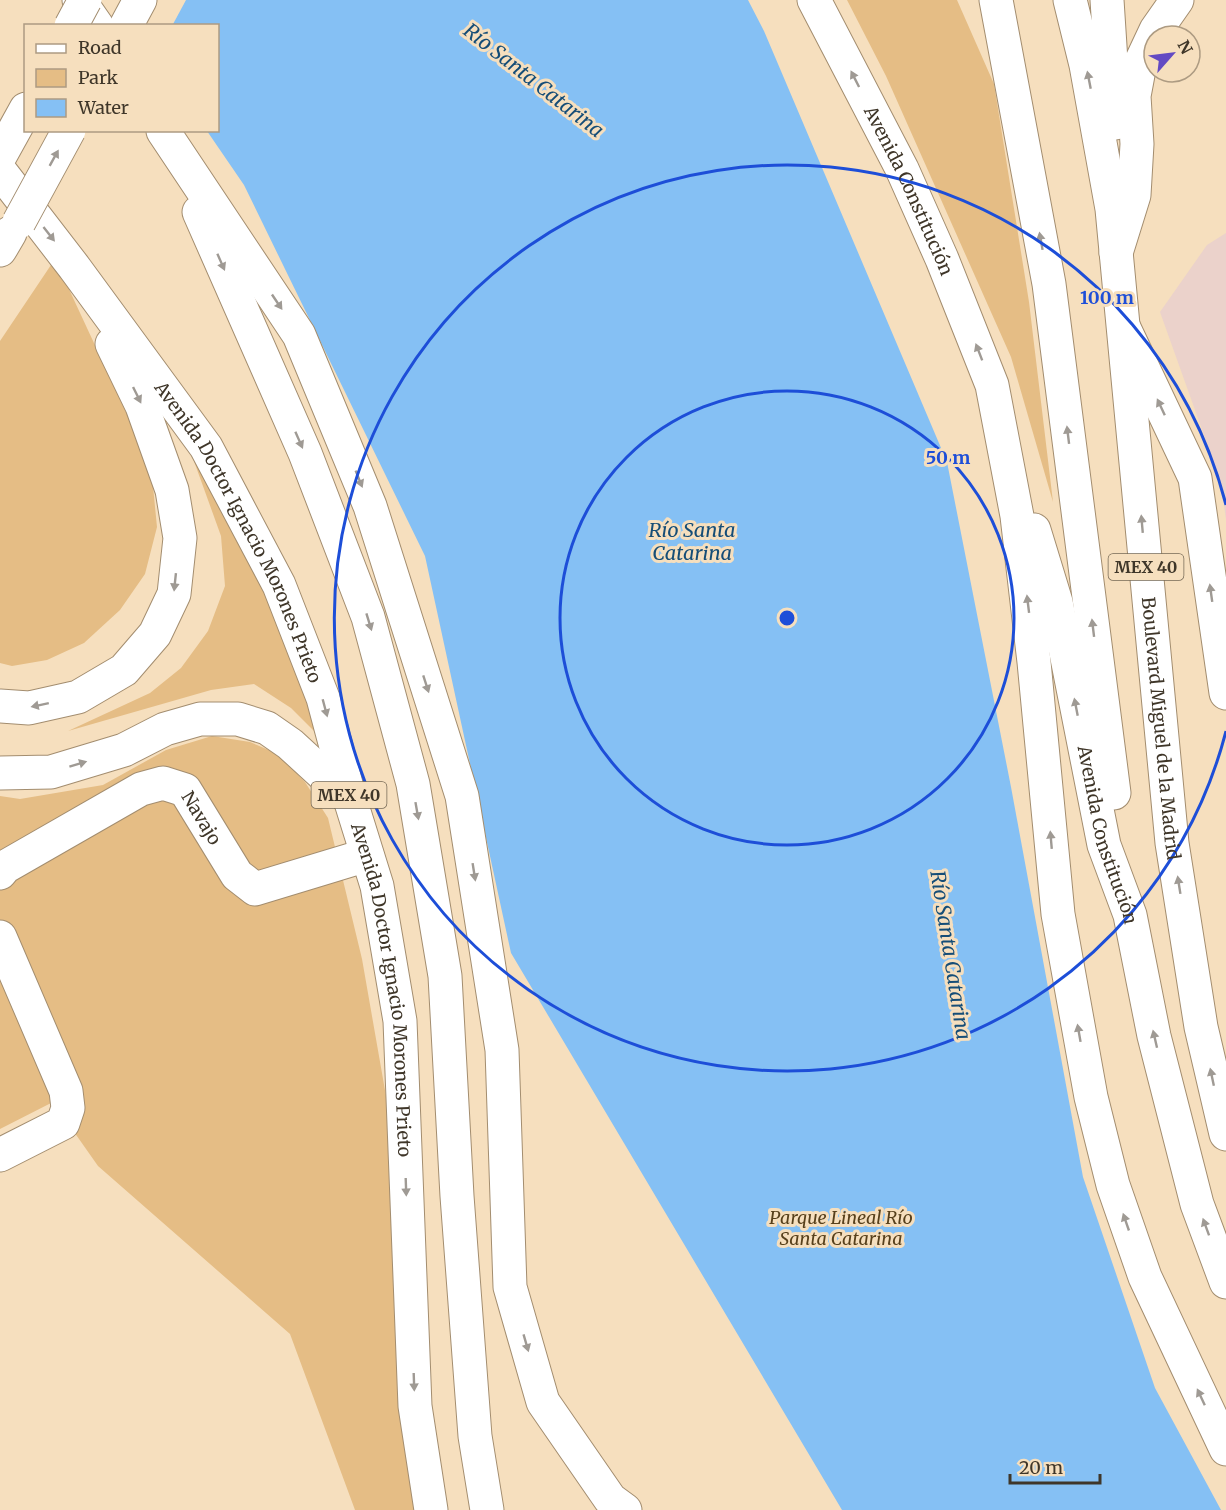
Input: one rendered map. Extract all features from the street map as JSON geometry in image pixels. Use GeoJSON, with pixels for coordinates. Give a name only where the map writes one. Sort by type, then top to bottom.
{"type":"FeatureCollection","features":[{"type":"Feature","properties":{"kind":"main road"},"geometry":{"type":"LineString","coordinates":[[79,0],[96,24]]}},
{"type":"Feature","properties":{"kind":"main road"},"geometry":{"type":"LineString","coordinates":[[72,24],[85,0]]}},
{"type":"Feature","properties":{"kind":"main road"},"geometry":{"type":"LineString","coordinates":[[127,24],[140,0]]}},
{"type":"Feature","properties":{"kind":"main road","name":"Avenida Constitución"},"geometry":{"type":"LineString","coordinates":[[814,0],[902,169],[942,259],[992,385],[1056,602],[1104,845],[1130,915],[1154,1036],[1197,1204],[1226,1282]]}},
{"type":"Feature","properties":{"kind":"main road"},"geometry":{"type":"LineString","coordinates":[[976,0],[1012,77]]}},
{"type":"Feature","properties":{"kind":"main road"},"geometry":{"type":"LineString","coordinates":[[996,0],[1049,284],[1130,915]]}},
{"type":"Feature","properties":{"kind":"main road","name":"Boulevard Miguel de la Madrid"},"geometry":{"type":"LineString","coordinates":[[1070,0],[1086,65],[1112,209],[1172,843],[1201,1028],[1226,1134]]}},
{"type":"Feature","properties":{"kind":"main road"},"geometry":{"type":"LineString","coordinates":[[1107,0],[1116,146],[1112,209]]}},
{"type":"Feature","properties":{"kind":"main road"},"geometry":{"type":"LineString","coordinates":[[1116,254],[1134,195],[1137,144],[1134,96],[1140,64],[1156,30],[1177,0]]}},
{"type":"Feature","properties":{"kind":"main road"},"geometry":{"type":"LineString","coordinates":[[0,156],[24,113]]}},
{"type":"Feature","properties":{"kind":"main road"},"geometry":{"type":"LineString","coordinates":[[7,237],[68,132]]}},
{"type":"Feature","properties":{"kind":"main road","name":"MEX 40"},"geometry":{"type":"LineString","coordinates":[[163,132],[305,453],[368,617],[413,784],[445,976],[475,1436],[487,1510]]}},
{"type":"Feature","properties":{"kind":"main road"},"geometry":{"type":"LineString","coordinates":[[164,132],[299,335],[370,506],[462,796],[502,1050],[510,1287],[543,1402],[610,1499],[625,1510]]}},
{"type":"Feature","properties":{"kind":"main road","name":"Avenida Doctor Ignacio Morones Prieto"},"geometry":{"type":"LineString","coordinates":[[0,171],[74,267],[206,447],[279,585],[323,698],[366,855],[377,885],[400,1021],[415,1406],[431,1510]]}},
{"type":"Feature","properties":{"kind":"main road"},"geometry":{"type":"LineString","coordinates":[[0,706],[29,708],[78,697],[124,669],[155,633],[174,594],[180,538],[172,490],[142,406],[74,267]]}},
{"type":"Feature","properties":{"kind":"main road"},"geometry":{"type":"LineString","coordinates":[[1123,325],[1195,478],[1222,639],[1226,693]]}},
{"type":"Feature","properties":{"kind":"main road","name":"Avenida Constitución"},"geometry":{"type":"LineString","coordinates":[[992,385],[1017,516],[1034,662],[1058,914],[1091,1096],[1113,1185],[1145,1277],[1226,1449]]}},
{"type":"Feature","properties":{"kind":"main road"},"geometry":{"type":"LineString","coordinates":[[0,773],[51,772],[124,750],[165,729],[200,719],[238,719],[267,728],[283,739],[350,799]]}},
{"type":"Feature","properties":{"kind":"main road","name":"Navajo"},"geometry":{"type":"LineString","coordinates":[[0,873],[5,867],[141,789],[163,783],[185,790],[237,875],[255,889],[366,855]]}},
{"type":"Feature","properties":{"kind":"main road"},"geometry":{"type":"LineString","coordinates":[[0,937],[66,1091],[68,1108],[63,1123],[0,1155]]}},
{"type":"Feature","properties":{"kind":"shaded area"},"geometry":{"type":"Polygon","coordinates":[[[1226,233],[1226,519],[1220,480],[1160,312],[1207,245],[1226,233]]]}},
{"type":"Feature","properties":{"kind":"green space"},"geometry":{"type":"Polygon","coordinates":[[[847,0],[957,0],[994,84],[1029,302],[1053,502],[1011,357],[886,76],[847,0]]]}},
{"type":"Feature","properties":{"kind":"green space"},"geometry":{"type":"Polygon","coordinates":[[[55,259],[151,466],[157,527],[145,574],[120,610],[84,643],[47,660],[12,666],[0,663],[0,341],[55,259]]]}},
{"type":"Feature","properties":{"kind":"green space"},"geometry":{"type":"Polygon","coordinates":[[[182,428],[234,513],[323,740],[291,708],[254,684],[211,690],[68,731],[150,693],[181,668],[208,631],[225,586],[221,536],[182,428]]]}},
{"type":"Feature","properties":{"kind":"green space"},"geometry":{"type":"Polygon","coordinates":[[[212,736],[250,742],[278,754],[305,782],[328,818],[362,959],[393,1136],[424,1510],[355,1510],[290,1334],[98,1166],[53,1102],[0,1129],[0,796],[20,799],[103,785],[166,750],[212,736]]]}},
{"type":"Feature","properties":{"kind":"water","name":"Río Santa Catarina"},"geometry":{"type":"Polygon","coordinates":[[[121,0],[748,0],[764,31],[947,462],[1011,787],[1083,1177],[1155,1388],[1221,1510],[842,1510],[511,953],[425,556],[244,185],[208,132],[219,132],[219,24],[137,24],[121,0]]]}},
{"type":"Feature","properties":{"kind":"pier"},"geometry":{"type":"Polygon","coordinates":[[[118,0],[186,0],[173,24],[133,24],[118,0]]]}},
{"type":"Feature","properties":{"kind":"park label","name":"Parque Lineal Río Santa Catarina"},"geometry":{"type":"Point","coordinates":[841,1227]}}]}
